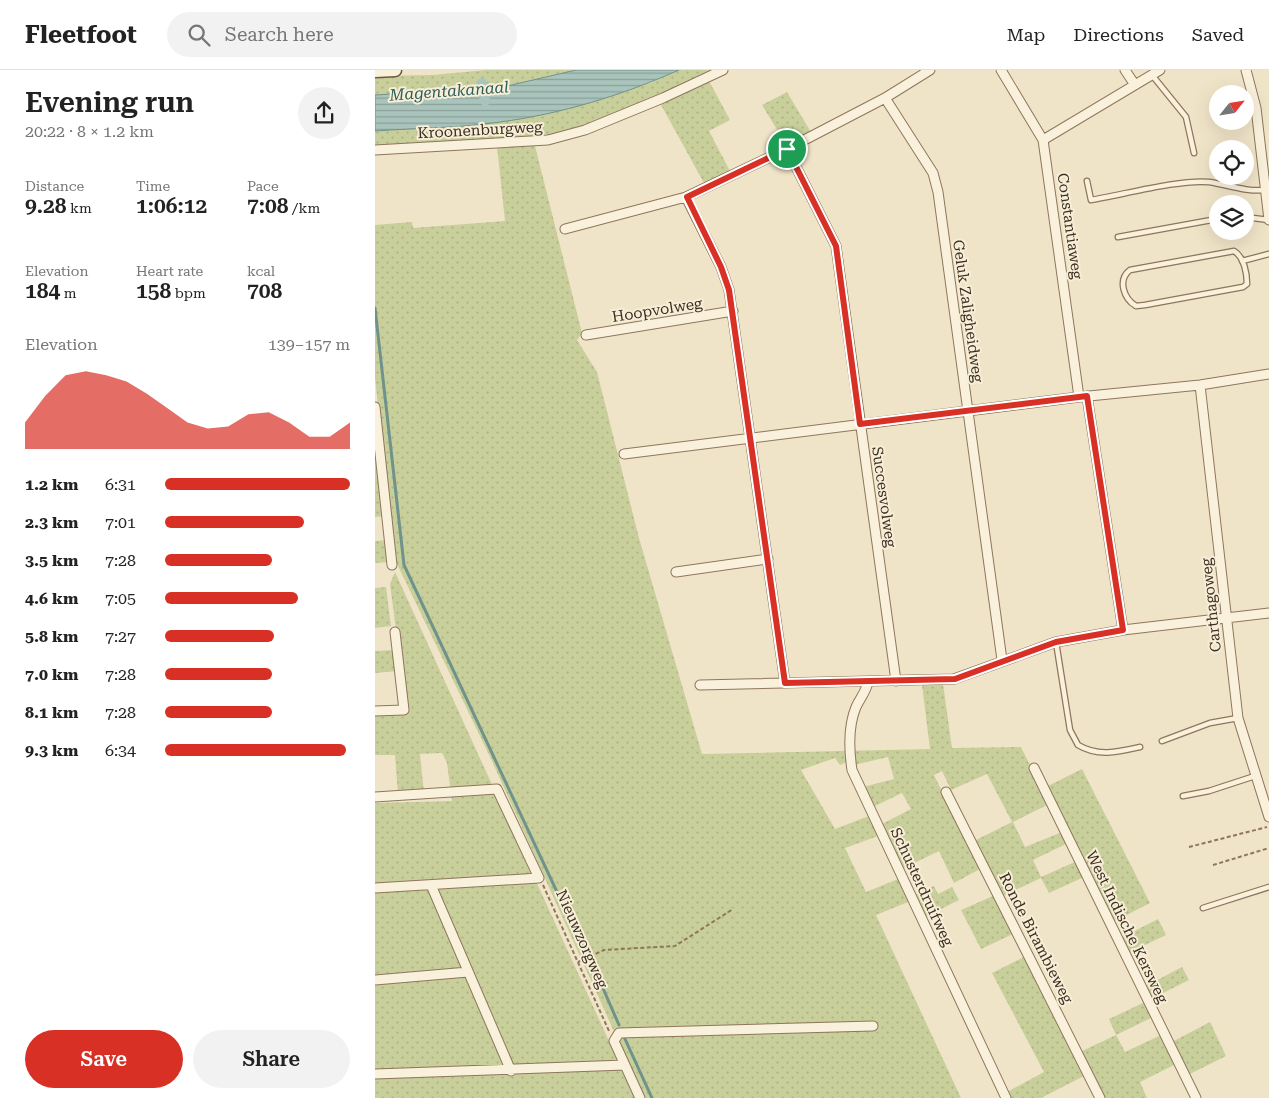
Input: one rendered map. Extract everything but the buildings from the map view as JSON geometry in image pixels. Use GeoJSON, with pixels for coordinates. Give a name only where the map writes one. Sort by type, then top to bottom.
{"type":"FeatureCollection","features":[{"type":"Feature","properties":{"kind":"street"},"geometry":{"type":"LineString","coordinates":[[375,70],[395,70]]}},
{"type":"Feature","properties":{"kind":"street","name":"Kroonenburgweg"},"geometry":{"type":"LineString","coordinates":[[375,150],[548,140],[585,130],[663,98],[723,70]]}},
{"type":"Feature","properties":{"kind":"street"},"geometry":{"type":"LineString","coordinates":[[565,229],[687,197],[787,149],[885,98],[930,70]]}},
{"type":"Feature","properties":{"kind":"street","name":"Constantiaweg"},"geometry":{"type":"LineString","coordinates":[[1001,70],[1043,140],[1083,396],[1123,630]]}},
{"type":"Feature","properties":{"kind":"street"},"geometry":{"type":"LineString","coordinates":[[1125,70],[1135,86]]}},
{"type":"Feature","properties":{"kind":"street"},"geometry":{"type":"LineString","coordinates":[[1246,70],[1256,108],[1269,220]]}},
{"type":"Feature","properties":{"kind":"street"},"geometry":{"type":"LineString","coordinates":[[1043,140],[1156,72]]}},
{"type":"Feature","properties":{"kind":"street","name":"Geluk Zaligheidweg"},"geometry":{"type":"LineString","coordinates":[[885,98],[936,181],[976,456],[1002,660]]}},
{"type":"Feature","properties":{"kind":"street","name":"Succesvolweg"},"geometry":{"type":"LineString","coordinates":[[787,149],[836,246],[896,681]]}},
{"type":"Feature","properties":{"kind":"street"},"geometry":{"type":"LineString","coordinates":[[687,197],[721,267],[729,290],[785,683]]}},
{"type":"Feature","properties":{"kind":"street","name":"Hoopvolweg"},"geometry":{"type":"LineString","coordinates":[[586,335],[733,311]]}},
{"type":"Feature","properties":{"kind":"street"},"geometry":{"type":"LineString","coordinates":[[624,454],[1083,396],[1200,385],[1269,374]]}},
{"type":"Feature","properties":{"kind":"street","name":"Carthagoweg"},"geometry":{"type":"LineString","coordinates":[[1200,385],[1225,618],[1238,718],[1269,817]]}},
{"type":"Feature","properties":{"kind":"street"},"geometry":{"type":"LineString","coordinates":[[375,407],[393,565]]}},
{"type":"Feature","properties":{"kind":"street"},"geometry":{"type":"LineString","coordinates":[[677,572],[768,559]]}},
{"type":"Feature","properties":{"kind":"street"},"geometry":{"type":"LineString","coordinates":[[700,685],[955,679],[967,676],[1002,660],[1056,642],[1123,630],[1269,613]]}},
{"type":"Feature","properties":{"kind":"street"},"geometry":{"type":"LineString","coordinates":[[375,711],[404,710],[395,632]]}},
{"type":"Feature","properties":{"kind":"street","name":"Schusterdruifweg"},"geometry":{"type":"LineString","coordinates":[[868,682],[866,691],[856,707],[851,729],[852,770],[1006,1098]]}},
{"type":"Feature","properties":{"kind":"street","name":"West Indische Kersweg"},"geometry":{"type":"LineString","coordinates":[[1034,768],[1196,1098]]}},
{"type":"Feature","properties":{"kind":"street","name":"Nieuwzorgweg"},"geometry":{"type":"LineString","coordinates":[[375,798],[491,789],[499,792],[539,878]]}},
{"type":"Feature","properties":{"kind":"street","name":"Ronde Birambieweg"},"geometry":{"type":"LineString","coordinates":[[946,792],[1100,1098]]}},
{"type":"Feature","properties":{"kind":"street"},"geometry":{"type":"LineString","coordinates":[[375,888],[539,878]]}},
{"type":"Feature","properties":{"kind":"street"},"geometry":{"type":"LineString","coordinates":[[431,885],[511,1070]]}},
{"type":"Feature","properties":{"kind":"street"},"geometry":{"type":"LineString","coordinates":[[375,980],[468,972]]}},
{"type":"Feature","properties":{"kind":"street"},"geometry":{"type":"LineString","coordinates":[[639,1098],[614,1041],[619,1033],[873,1026]]}},
{"type":"Feature","properties":{"kind":"street"},"geometry":{"type":"LineString","coordinates":[[375,1074],[625,1065]]}},
{"type":"Feature","properties":{"kind":"lane"},"geometry":{"type":"LineString","coordinates":[[1156,72],[1186,117],[1194,153]]}},
{"type":"Feature","properties":{"kind":"lane"},"geometry":{"type":"LineString","coordinates":[[1087,180],[1091,200],[1183,184],[1209,182],[1253,192],[1266,190]]}},
{"type":"Feature","properties":{"kind":"lane"},"geometry":{"type":"LineString","coordinates":[[1254,219],[1269,220]]}},
{"type":"Feature","properties":{"kind":"lane"},"geometry":{"type":"LineString","coordinates":[[1118,237],[1209,220]]}},
{"type":"Feature","properties":{"kind":"lane"},"geometry":{"type":"LineString","coordinates":[[1234,251],[1239,254],[1242,261],[1247,277],[1247,284],[1243,288],[1136,306],[1130,302],[1123,288],[1126,273],[1130,270],[1234,251]]}},
{"type":"Feature","properties":{"kind":"lane"},"geometry":{"type":"LineString","coordinates":[[1242,261],[1269,254]]}},
{"type":"Feature","properties":{"kind":"lane"},"geometry":{"type":"LineString","coordinates":[[1056,642],[1070,730],[1078,745],[1085,749],[1102,753],[1118,752],[1140,747]]}},
{"type":"Feature","properties":{"kind":"lane"},"geometry":{"type":"LineString","coordinates":[[1162,740],[1210,723],[1238,718]]}},
{"type":"Feature","properties":{"kind":"lane"},"geometry":{"type":"LineString","coordinates":[[1183,796],[1209,791],[1255,776]]}},
{"type":"Feature","properties":{"kind":"lane"},"geometry":{"type":"LineString","coordinates":[[1203,908],[1269,887]]}},
{"type":"Feature","properties":{"kind":"path"},"geometry":{"type":"LineString","coordinates":[[1189,847],[1269,826]]}},
{"type":"Feature","properties":{"kind":"path"},"geometry":{"type":"LineString","coordinates":[[1213,865],[1269,848]]}},
{"type":"Feature","properties":{"kind":"path","name":"Nieuwzorgweg"},"geometry":{"type":"LineString","coordinates":[[539,878],[614,1041]]}},
{"type":"Feature","properties":{"kind":"path"},"geometry":{"type":"LineString","coordinates":[[577,962],[604,950],[675,946],[733,909]]}},
{"type":"Feature","properties":{"kind":"green space"},"geometry":{"type":"Polygon","coordinates":[[[486,70],[576,70],[503,87],[375,95],[375,76],[432,75],[486,70]]]}},
{"type":"Feature","properties":{"kind":"green space"},"geometry":{"type":"Polygon","coordinates":[[[679,70],[714,70],[655,98],[571,130],[541,138],[375,145],[375,131],[500,122],[650,83],[679,70]]]}},
{"type":"Feature","properties":{"kind":"green space"},"geometry":{"type":"Polygon","coordinates":[[[709,81],[730,120],[709,131],[730,171],[704,183],[660,103],[709,81]]]}},
{"type":"Feature","properties":{"kind":"green space"},"geometry":{"type":"Polygon","coordinates":[[[787,92],[812,134],[787,146],[762,105],[787,92]]]}},
{"type":"Feature","properties":{"kind":"green space"},"geometry":{"type":"Polygon","coordinates":[[[497,146],[535,146],[582,333],[577,340],[597,372],[639,538],[702,754],[930,749],[922,685],[943,684],[952,748],[1021,747],[1049,804],[1013,822],[1025,847],[1062,832],[1068,843],[1033,860],[1041,877],[1077,861],[1084,877],[1049,893],[1041,878],[1003,896],[976,840],[1012,822],[987,774],[951,790],[942,771],[934,775],[980,869],[954,883],[939,851],[902,869],[880,825],[911,809],[902,793],[873,807],[863,787],[894,779],[888,757],[854,765],[851,760],[840,765],[835,758],[801,770],[835,829],[869,816],[878,836],[845,848],[866,892],[898,879],[908,902],[876,915],[961,1098],[644,1098],[491,759],[397,564],[394,554],[375,378],[375,225],[412,222],[413,228],[505,221],[497,146]]]}},
{"type":"Feature","properties":{"kind":"green space"},"geometry":{"type":"Polygon","coordinates":[[[375,425],[385,516],[375,517],[375,425]]]}},
{"type":"Feature","properties":{"kind":"green space"},"geometry":{"type":"Polygon","coordinates":[[[388,540],[390,562],[375,563],[375,541],[388,540]]]}},
{"type":"Feature","properties":{"kind":"green space"},"geometry":{"type":"Polygon","coordinates":[[[395,572],[635,1098],[375,1098],[375,803],[452,801],[447,763],[442,753],[420,754],[424,793],[398,794],[395,755],[375,755],[375,716],[407,714],[390,584],[395,572]]]}},
{"type":"Feature","properties":{"kind":"green space"},"geometry":{"type":"Polygon","coordinates":[[[386,587],[391,626],[375,628],[375,588],[386,587]]]}},
{"type":"Feature","properties":{"kind":"green space"},"geometry":{"type":"Polygon","coordinates":[[[394,650],[397,671],[375,673],[375,651],[394,650]]]}},
{"type":"Feature","properties":{"kind":"green space"},"geometry":{"type":"Polygon","coordinates":[[[1082,769],[1150,903],[1113,922],[1046,787],[1082,769]]]}},
{"type":"Feature","properties":{"kind":"green space"},"geometry":{"type":"Polygon","coordinates":[[[934,886],[938,894],[952,887],[959,900],[925,917],[914,895],[934,886]]]}},
{"type":"Feature","properties":{"kind":"green space"},"geometry":{"type":"Polygon","coordinates":[[[993,896],[1013,934],[981,949],[961,910],[993,896]]]}},
{"type":"Feature","properties":{"kind":"green space"},"geometry":{"type":"Polygon","coordinates":[[[1158,919],[1166,935],[1128,953],[1121,938],[1158,919]]]}},
{"type":"Feature","properties":{"kind":"green space"},"geometry":{"type":"Polygon","coordinates":[[[1024,957],[1086,1075],[1041,1098],[1009,1098],[1007,1092],[1044,1072],[992,973],[1024,957]]]}},
{"type":"Feature","properties":{"kind":"green space"},"geometry":{"type":"Polygon","coordinates":[[[1182,967],[1189,980],[1151,999],[1144,987],[1182,967]]]}},
{"type":"Feature","properties":{"kind":"green space"},"geometry":{"type":"Polygon","coordinates":[[[1145,1002],[1153,1017],[1116,1035],[1109,1019],[1145,1002]]]}},
{"type":"Feature","properties":{"kind":"green space"},"geometry":{"type":"Polygon","coordinates":[[[1210,1022],[1226,1056],[1188,1075],[1172,1042],[1210,1022]]]}},
{"type":"Feature","properties":{"kind":"green space"},"geometry":{"type":"Polygon","coordinates":[[[1116,1035],[1125,1052],[1161,1035],[1176,1064],[1140,1082],[1147,1098],[1102,1098],[1080,1052],[1116,1035]]]}},
{"type":"Feature","properties":{"kind":"water","name":"Magentakanaal"},"geometry":{"type":"Polygon","coordinates":[[[576,70],[679,70],[636,88],[569,109],[546,114],[485,124],[375,131],[375,95],[503,87],[576,70]]]}},
{"type":"Feature","properties":{"kind":"waterway","name":"Magentakanaal"},"geometry":{"type":"LineString","coordinates":[[482,83],[485,101]]}},
{"type":"Feature","properties":{"kind":"waterway"},"geometry":{"type":"LineString","coordinates":[[375,308],[404,565],[587,956]]}},
{"type":"Feature","properties":{"kind":"waterway"},"geometry":{"type":"LineString","coordinates":[[602,986],[619,1025]]}},
{"type":"Feature","properties":{"kind":"waterway"},"geometry":{"type":"LineString","coordinates":[[625,1039],[652,1098]]}},
{"type":"Feature","properties":{"kind":"route"},"geometry":{"type":"LineString","coordinates":[[787,149],[836,246],[860,424],[1087,396],[1123,630],[1056,642],[1002,660],[967,676],[955,679],[785,683],[729,290],[721,267],[687,197],[787,149]]}}]}
